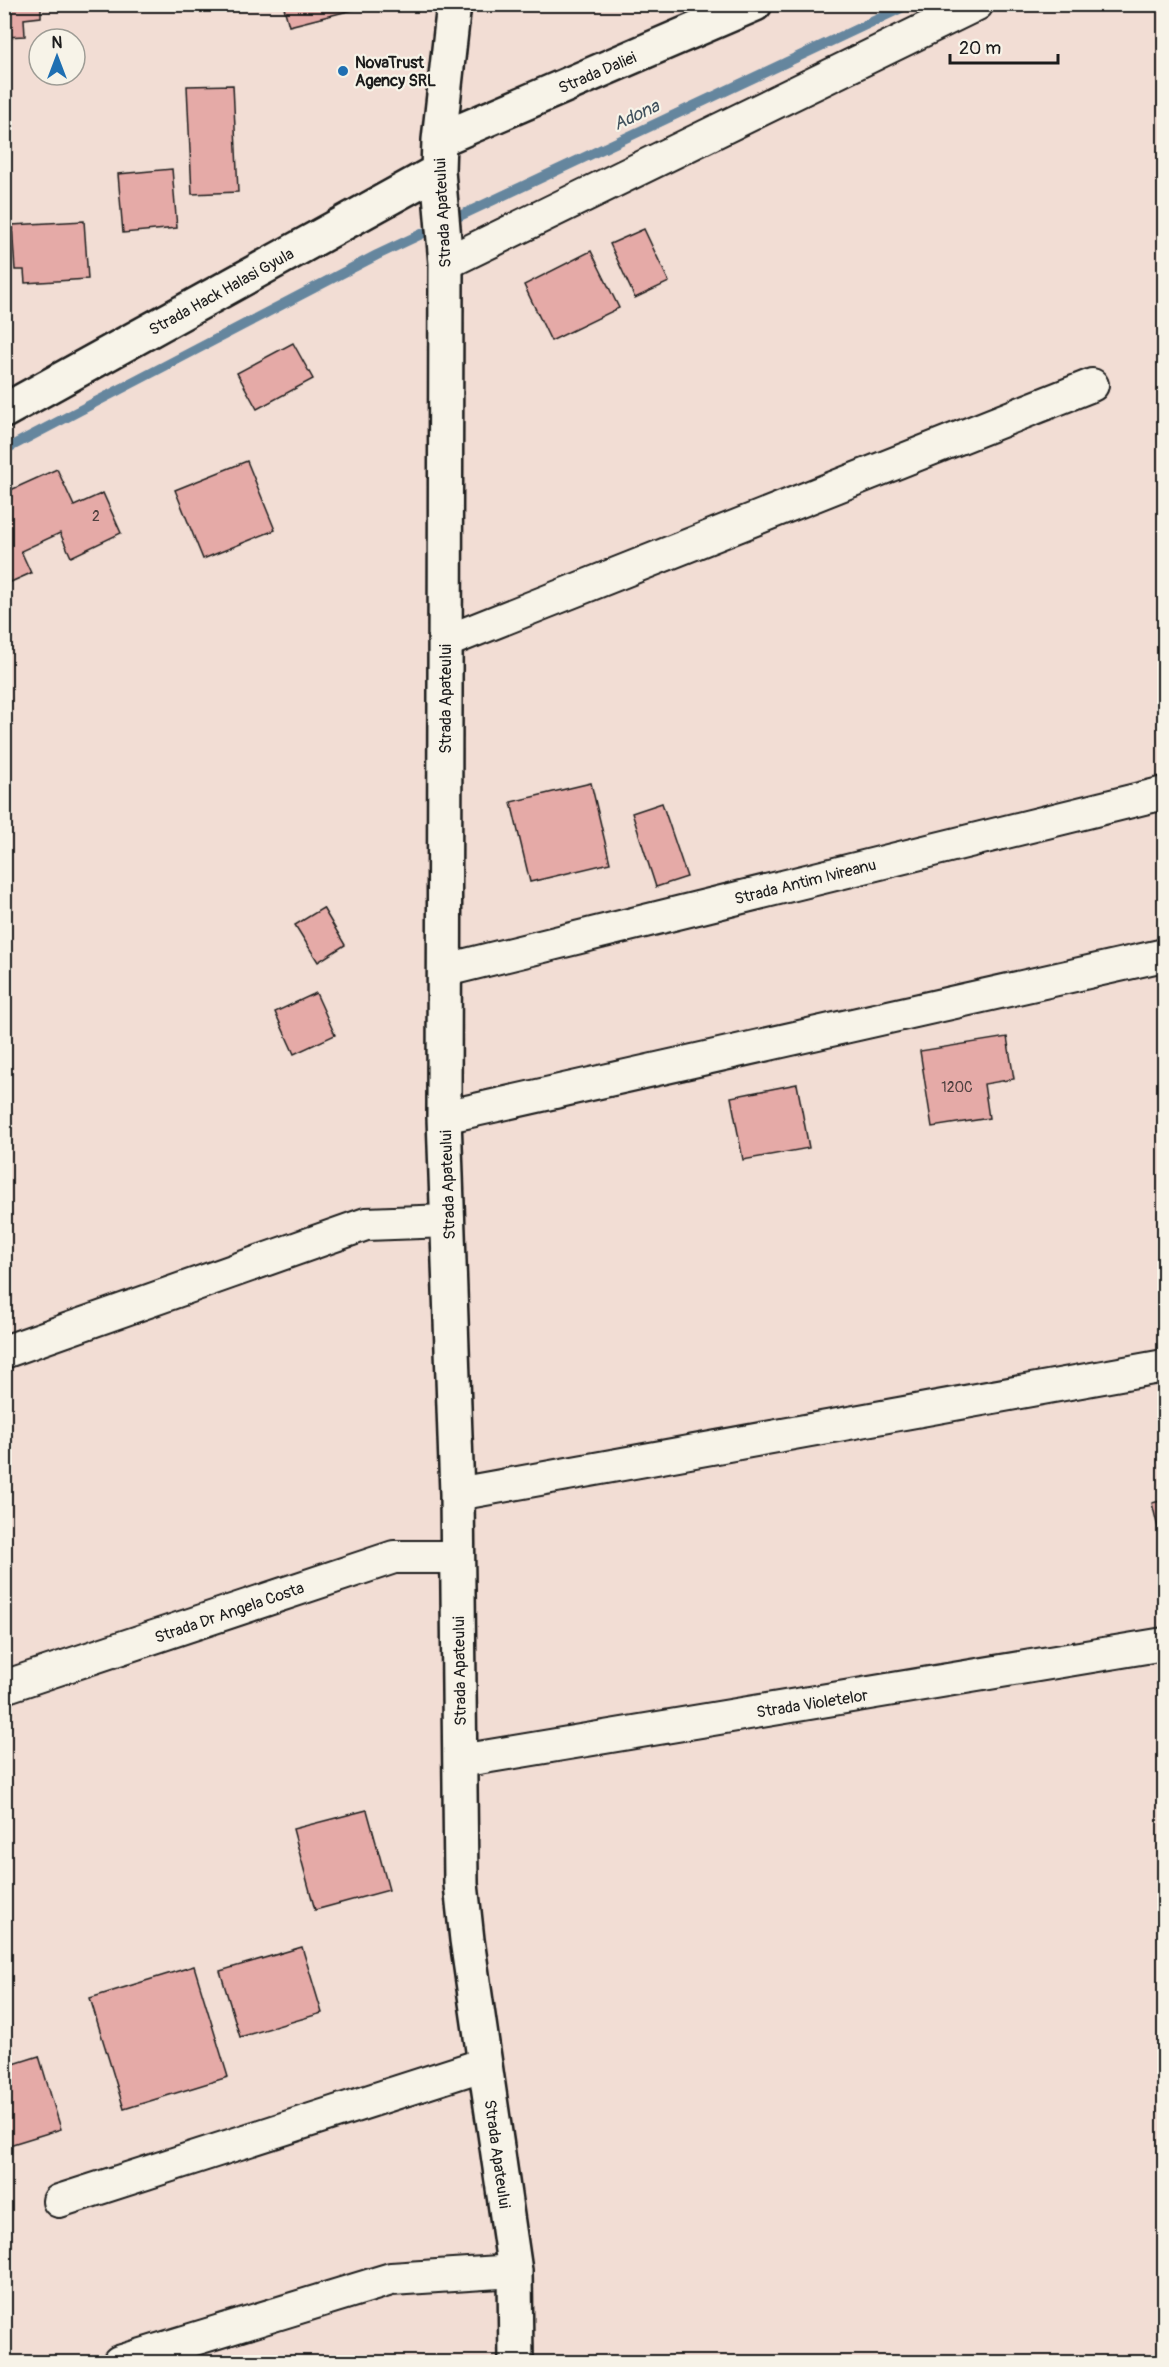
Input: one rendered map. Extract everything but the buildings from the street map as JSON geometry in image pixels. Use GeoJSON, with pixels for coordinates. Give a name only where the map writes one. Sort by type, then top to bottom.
{"type":"FeatureCollection","features":[{"type":"Feature","properties":{"kind":"street","name":"Strada Apateului"},"geometry":{"type":"LineString","coordinates":[[454,4],[439,156],[446,263],[444,1117],[457,1494],[461,1884],[515,2271],[516,2362]]}},
{"type":"Feature","properties":{"kind":"street","name":"Strada Daliei"},"geometry":{"type":"LineString","coordinates":[[439,156],[755,4]]}},
{"type":"Feature","properties":{"kind":"street"},"geometry":{"type":"LineString","coordinates":[[446,263],[977,4]]}},
{"type":"Feature","properties":{"kind":"street","name":"Strada Hack Halasi Gyula"},"geometry":{"type":"LineString","coordinates":[[4,411],[439,156]]}},
{"type":"Feature","properties":{"kind":"street"},"geometry":{"type":"LineString","coordinates":[[445,642],[1092,385]]}},
{"type":"Feature","properties":{"kind":"street","name":"Strada Antim Ivireanu"},"geometry":{"type":"LineString","coordinates":[[446,970],[1164,792]]}},
{"type":"Feature","properties":{"kind":"street"},"geometry":{"type":"LineString","coordinates":[[444,1117],[1164,955]]}},
{"type":"Feature","properties":{"kind":"street"},"geometry":{"type":"LineString","coordinates":[[4,1352],[366,1224],[448,1221]]}},
{"type":"Feature","properties":{"kind":"street"},"geometry":{"type":"LineString","coordinates":[[457,1494],[1164,1366]]}},
{"type":"Feature","properties":{"kind":"street","name":"Strada Dr Angela Costa"},"geometry":{"type":"LineString","coordinates":[[4,1688],[394,1557],[458,1557]]}},
{"type":"Feature","properties":{"kind":"street","name":"Strada Violetelor"},"geometry":{"type":"LineString","coordinates":[[460,1761],[1164,1644]]}},
{"type":"Feature","properties":{"kind":"street"},"geometry":{"type":"LineString","coordinates":[[59,2201],[485,2064]]}},
{"type":"Feature","properties":{"kind":"street"},"geometry":{"type":"LineString","coordinates":[[119,2362],[391,2278],[515,2271]]}},
{"type":"Feature","properties":{"kind":"waterway","name":"Adona"},"geometry":{"type":"LineString","coordinates":[[4,450],[377,255],[910,4]]}},
{"type":"Feature","properties":{"kind":"place","name":"NovaTrust Agency SRL"},"geometry":{"type":"Point","coordinates":[343,71]}}]}
